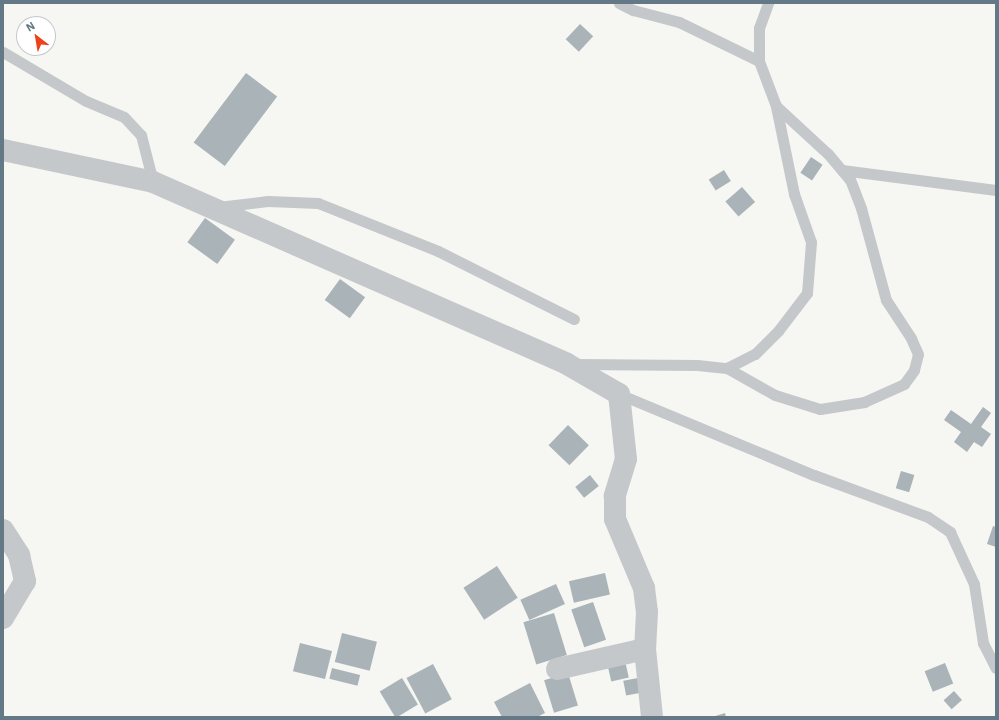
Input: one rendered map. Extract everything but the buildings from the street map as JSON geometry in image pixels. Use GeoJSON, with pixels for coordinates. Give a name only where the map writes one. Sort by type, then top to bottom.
{"type":"FeatureCollection","features":[{"type":"Feature","properties":{"kind":"street"},"geometry":{"type":"LineString","coordinates":[[3,150],[153,182],[567,364],[619,394],[626,459],[615,496],[615,519],[644,588],[647,612],[645,649],[652,717]]}},
{"type":"Feature","properties":{"kind":"street"},"geometry":{"type":"LineString","coordinates":[[3,530],[19,555],[25,581],[3,618]]}},
{"type":"Feature","properties":{"kind":"street"},"geometry":{"type":"LineString","coordinates":[[557,669],[645,649]]}},
{"type":"Feature","properties":{"kind":"lane"},"geometry":{"type":"LineString","coordinates":[[619,3],[633,10],[679,22],[759,61]]}},
{"type":"Feature","properties":{"kind":"lane"},"geometry":{"type":"LineString","coordinates":[[727,368],[755,354],[778,331],[807,293],[811,242],[794,194],[776,106],[759,61],[759,28],[768,3]]}},
{"type":"Feature","properties":{"kind":"lane"},"geometry":{"type":"LineString","coordinates":[[3,52],[86,101],[124,117],[141,135],[153,182]]}},
{"type":"Feature","properties":{"kind":"lane"},"geometry":{"type":"LineString","coordinates":[[567,364],[727,368],[775,395],[820,409],[864,402],[904,384],[914,370],[918,354],[912,338],[886,300],[861,208],[850,180],[828,154],[776,106]]}},
{"type":"Feature","properties":{"kind":"lane"},"geometry":{"type":"LineString","coordinates":[[842,170],[996,190]]}},
{"type":"Feature","properties":{"kind":"lane"},"geometry":{"type":"LineString","coordinates":[[212,208],[268,201],[318,203],[445,254],[574,319]]}},
{"type":"Feature","properties":{"kind":"lane"},"geometry":{"type":"LineString","coordinates":[[619,394],[814,475],[928,517],[950,532],[974,584],[983,643],[996,668]]}}]}
